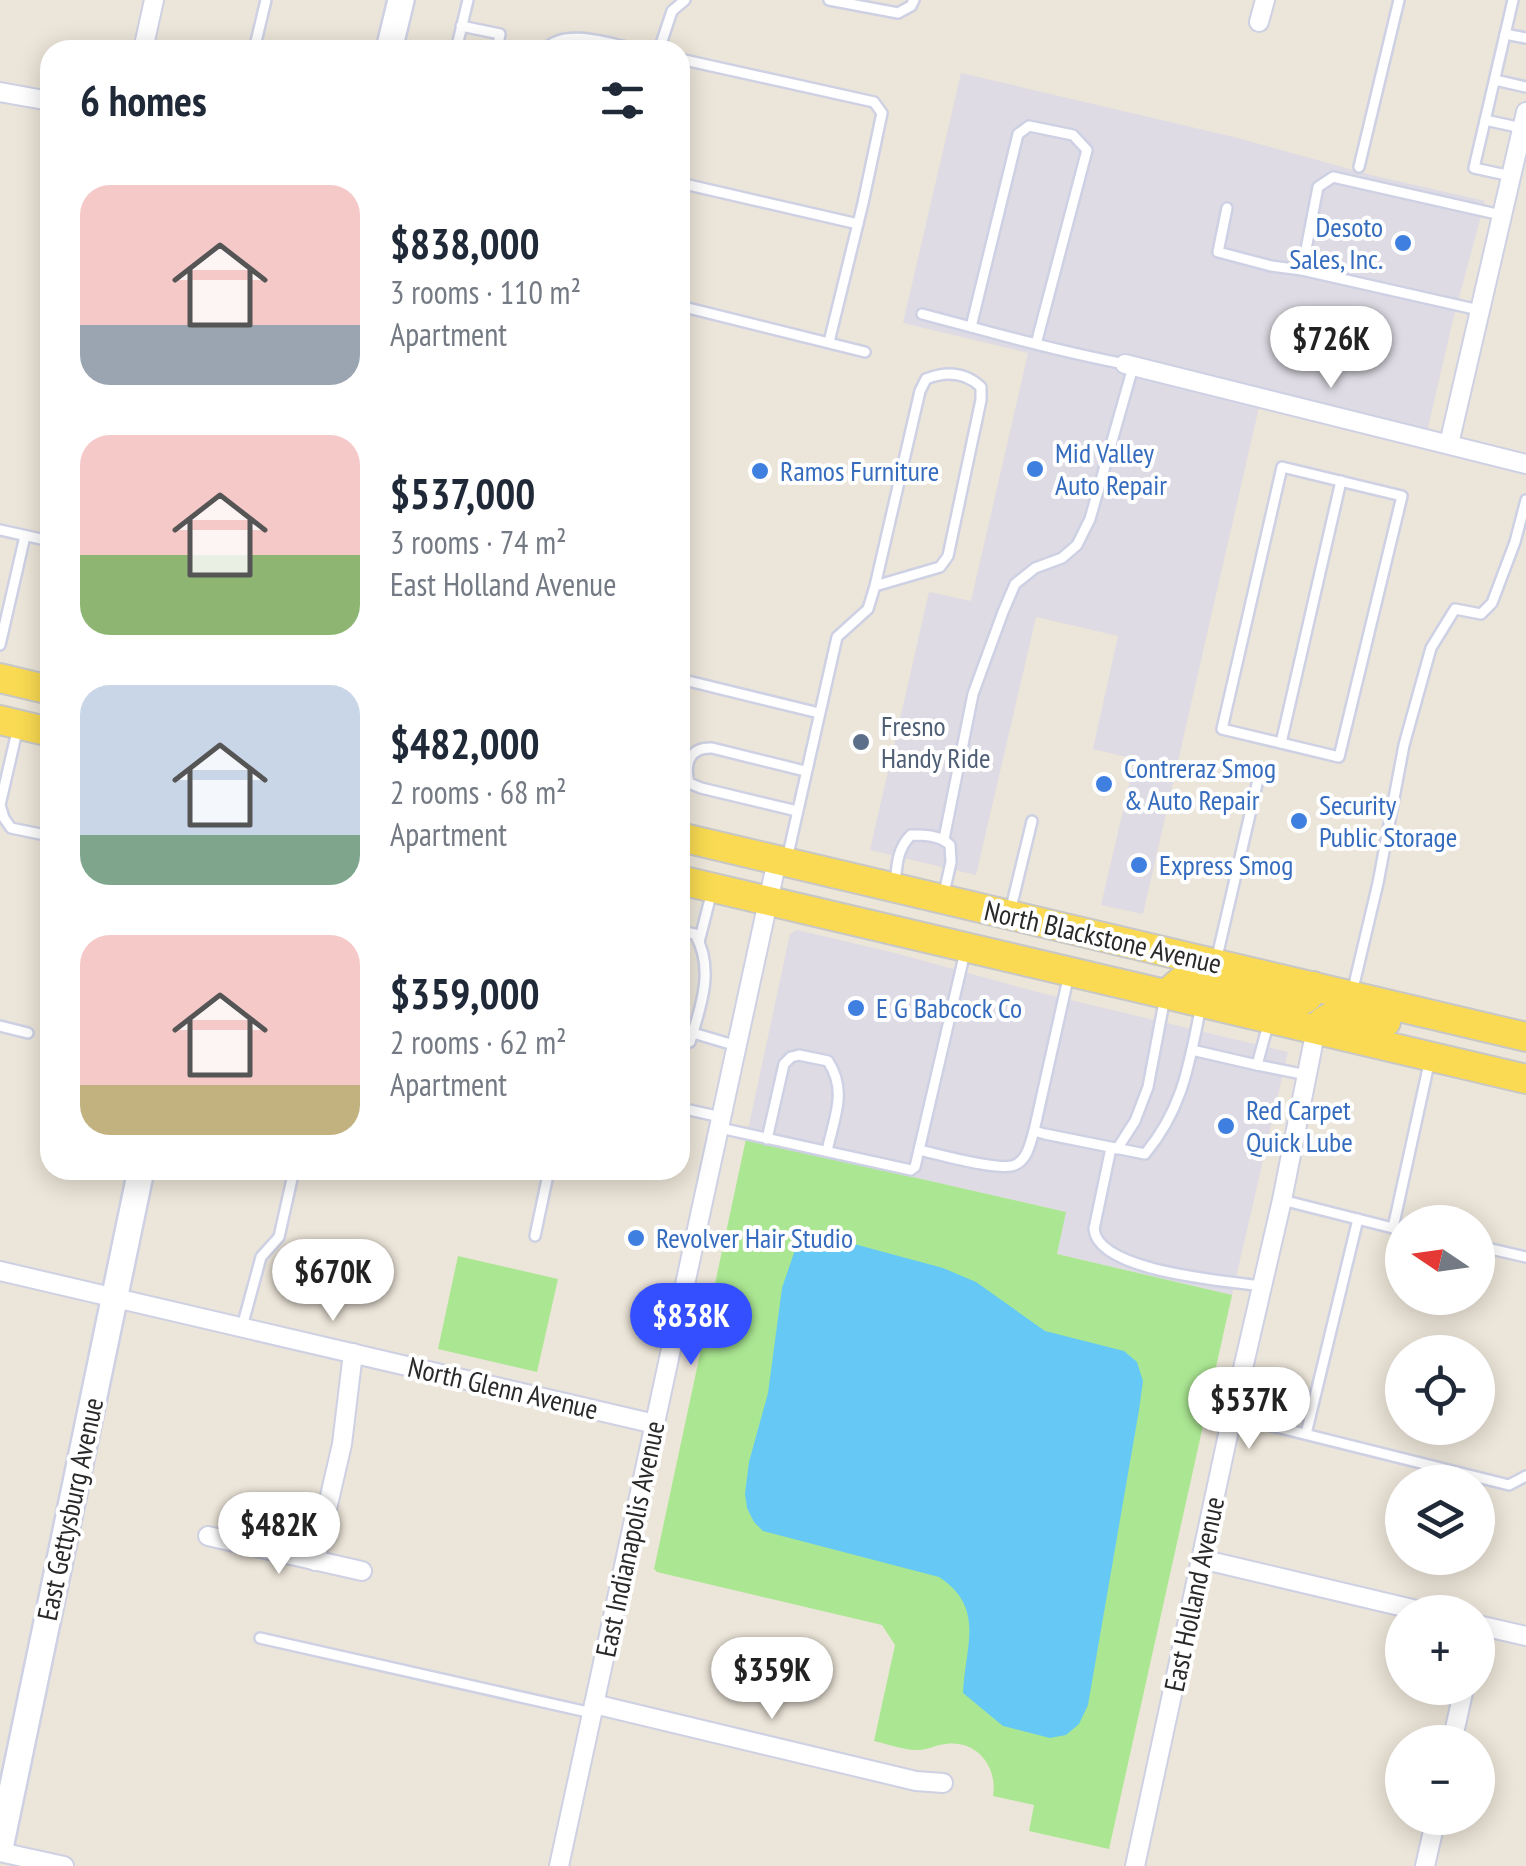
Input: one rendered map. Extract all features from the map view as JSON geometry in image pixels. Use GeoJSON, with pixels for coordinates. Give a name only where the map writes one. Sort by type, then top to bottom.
{"type":"FeatureCollection","features":[{"type":"Feature","properties":{"kind":"main road"},"geometry":{"type":"LineString","coordinates":[[0,678],[40,688]]}},
{"type":"Feature","properties":{"kind":"main road"},"geometry":{"type":"LineString","coordinates":[[9,722],[40,730]]}},
{"type":"Feature","properties":{"kind":"main road","name":"North Blackstone Avenue"},"geometry":{"type":"LineString","coordinates":[[690,839],[1526,1036]]}},
{"type":"Feature","properties":{"kind":"main road","name":"North Blackstone Avenue"},"geometry":{"type":"LineString","coordinates":[[690,882],[1526,1079]]}},
{"type":"Feature","properties":{"kind":"main road"},"geometry":{"type":"LineString","coordinates":[[1166,994],[1181,981],[1195,979],[1288,1002],[1303,1001],[1312,995],[1314,986]]}},
{"type":"Feature","properties":{"kind":"main road"},"geometry":{"type":"LineString","coordinates":[[1316,1029],[1323,1020],[1340,1014],[1428,1032],[1450,1032],[1469,1023]]}},
{"type":"Feature","properties":{"kind":"street"},"geometry":{"type":"LineString","coordinates":[[145,40],[154,0]]}},
{"type":"Feature","properties":{"kind":"street"},"geometry":{"type":"LineString","coordinates":[[391,40],[401,0]]}},
{"type":"Feature","properties":{"kind":"street"},"geometry":{"type":"LineString","coordinates":[[1260,22],[1265,0]]}},
{"type":"Feature","properties":{"kind":"street"},"geometry":{"type":"LineString","coordinates":[[0,92],[40,98]]}},
{"type":"Feature","properties":{"kind":"street"},"geometry":{"type":"LineString","coordinates":[[1449,444],[1524,120]]}},
{"type":"Feature","properties":{"kind":"street"},"geometry":{"type":"LineString","coordinates":[[1129,365],[1526,464]]}},
{"type":"Feature","properties":{"kind":"street","name":"East Indianapolis Avenue"},"geometry":{"type":"LineString","coordinates":[[559,1866],[768,900],[781,861]]}},
{"type":"Feature","properties":{"kind":"street","name":"East Holland Avenue"},"geometry":{"type":"LineString","coordinates":[[1135,1866],[1316,1029]]}},
{"type":"Feature","properties":{"kind":"street","name":"East Gettysburg Avenue"},"geometry":{"type":"LineString","coordinates":[[0,1850],[138,1180]]}},
{"type":"Feature","properties":{"kind":"street","name":"North Glenn Avenue"},"geometry":{"type":"LineString","coordinates":[[0,1271],[654,1424]]}},
{"type":"Feature","properties":{"kind":"street"},"geometry":{"type":"LineString","coordinates":[[315,1560],[342,1444],[354,1354]]}},
{"type":"Feature","properties":{"kind":"street"},"geometry":{"type":"LineString","coordinates":[[208,1536],[362,1571]]}},
{"type":"Feature","properties":{"kind":"street"},"geometry":{"type":"LineString","coordinates":[[1201,1559],[1385,1603]]}},
{"type":"Feature","properties":{"kind":"street"},"geometry":{"type":"LineString","coordinates":[[1495,1629],[1526,1636]]}},
{"type":"Feature","properties":{"kind":"street"},"geometry":{"type":"LineString","coordinates":[[593,1709],[943,1784]]}},
{"type":"Feature","properties":{"kind":"street"},"geometry":{"type":"LineString","coordinates":[[1426,1866],[1432,1835]]}},
{"type":"Feature","properties":{"kind":"street"},"geometry":{"type":"LineString","coordinates":[[0,1850],[64,1866]]}},
{"type":"Feature","properties":{"kind":"lane"},"geometry":{"type":"LineString","coordinates":[[256,40],[266,0]]}},
{"type":"Feature","properties":{"kind":"lane"},"geometry":{"type":"LineString","coordinates":[[458,40],[468,0]]}},
{"type":"Feature","properties":{"kind":"lane"},"geometry":{"type":"LineString","coordinates":[[662,40],[672,12],[685,0]]}},
{"type":"Feature","properties":{"kind":"lane"},"geometry":{"type":"LineString","coordinates":[[829,0],[898,14],[914,0]]}},
{"type":"Feature","properties":{"kind":"lane"},"geometry":{"type":"LineString","coordinates":[[1359,167],[1399,0]]}},
{"type":"Feature","properties":{"kind":"lane"},"geometry":{"type":"LineString","coordinates":[[1511,176],[1474,168],[1513,0]]}},
{"type":"Feature","properties":{"kind":"lane"},"geometry":{"type":"LineString","coordinates":[[461,26],[500,34],[499,40]]}},
{"type":"Feature","properties":{"kind":"lane"},"geometry":{"type":"LineString","coordinates":[[1505,34],[1526,38]]}},
{"type":"Feature","properties":{"kind":"lane"},"geometry":{"type":"LineString","coordinates":[[558,40],[571,36],[591,40]]}},
{"type":"Feature","properties":{"kind":"lane"},"geometry":{"type":"LineString","coordinates":[[690,60],[874,102],[882,113],[829,342]]}},
{"type":"Feature","properties":{"kind":"lane"},"geometry":{"type":"LineString","coordinates":[[1495,80],[1526,87]]}},
{"type":"Feature","properties":{"kind":"lane"},"geometry":{"type":"LineString","coordinates":[[1486,120],[1524,120]]}},
{"type":"Feature","properties":{"kind":"lane"},"geometry":{"type":"LineString","coordinates":[[971,327],[1018,134],[1029,126],[1073,135],[1087,150],[1036,344]]}},
{"type":"Feature","properties":{"kind":"lane"},"geometry":{"type":"LineString","coordinates":[[1302,270],[1318,187],[1333,177],[1502,215]]}},
{"type":"Feature","properties":{"kind":"lane"},"geometry":{"type":"LineString","coordinates":[[690,185],[858,224]]}},
{"type":"Feature","properties":{"kind":"lane"},"geometry":{"type":"LineString","coordinates":[[1227,208],[1218,252],[1480,310]]}},
{"type":"Feature","properties":{"kind":"lane"},"geometry":{"type":"LineString","coordinates":[[690,308],[865,352]]}},
{"type":"Feature","properties":{"kind":"lane"},"geometry":{"type":"LineString","coordinates":[[922,314],[1129,365],[1090,520],[1077,545],[1062,558],[1035,568],[1015,584],[1003,612],[973,694],[944,839]]}},
{"type":"Feature","properties":{"kind":"lane"},"geometry":{"type":"LineString","coordinates":[[781,861],[797,811],[837,637],[868,609],[875,586],[920,392],[926,378],[940,373],[972,380],[981,387],[981,400],[948,556],[940,567],[875,586]]}},
{"type":"Feature","properties":{"kind":"lane"},"geometry":{"type":"LineString","coordinates":[[1282,467],[1402,496],[1339,757],[1281,743],[1266,744],[1222,729],[1282,467]]}},
{"type":"Feature","properties":{"kind":"lane"},"geometry":{"type":"LineString","coordinates":[[1281,743],[1342,481]]}},
{"type":"Feature","properties":{"kind":"lane"},"geometry":{"type":"LineString","coordinates":[[1352,996],[1404,745],[1431,648],[1456,609],[1482,614],[1492,604],[1526,500]]}},
{"type":"Feature","properties":{"kind":"lane"},"geometry":{"type":"LineString","coordinates":[[0,530],[40,539]]}},
{"type":"Feature","properties":{"kind":"lane"},"geometry":{"type":"LineString","coordinates":[[0,645],[25,536]]}},
{"type":"Feature","properties":{"kind":"lane"},"geometry":{"type":"LineString","coordinates":[[690,681],[819,713]]}},
{"type":"Feature","properties":{"kind":"lane"},"geometry":{"type":"LineString","coordinates":[[9,722],[0,804],[11,828],[40,834]]}},
{"type":"Feature","properties":{"kind":"lane"},"geometry":{"type":"LineString","coordinates":[[690,755],[700,748],[712,748],[805,771]]}},
{"type":"Feature","properties":{"kind":"lane"},"geometry":{"type":"LineString","coordinates":[[1215,963],[1260,771]]}},
{"type":"Feature","properties":{"kind":"lane"},"geometry":{"type":"LineString","coordinates":[[690,783],[797,811]]}},
{"type":"Feature","properties":{"kind":"lane"},"geometry":{"type":"LineString","coordinates":[[1010,914],[1032,821]]}},
{"type":"Feature","properties":{"kind":"lane"},"geometry":{"type":"LineString","coordinates":[[894,887],[899,850],[912,835],[944,839],[950,844],[952,862],[942,898]]}},
{"type":"Feature","properties":{"kind":"lane"},"geometry":{"type":"LineString","coordinates":[[699,942],[714,888]]}},
{"type":"Feature","properties":{"kind":"lane"},"geometry":{"type":"LineString","coordinates":[[690,933],[695,934],[703,949],[706,992],[690,1042]]}},
{"type":"Feature","properties":{"kind":"lane"},"geometry":{"type":"LineString","coordinates":[[690,1112],[767,1138],[911,1170],[915,1167],[966,947]]}},
{"type":"Feature","properties":{"kind":"lane"},"geometry":{"type":"LineString","coordinates":[[919,1150],[1000,1167],[1014,1166],[1026,1157],[1070,971]]}},
{"type":"Feature","properties":{"kind":"lane"},"geometry":{"type":"LineString","coordinates":[[1166,994],[1148,1088],[1135,1121],[1114,1148],[1094,1236],[1128,1260],[1154,1271],[1262,1286]]}},
{"type":"Feature","properties":{"kind":"lane"},"geometry":{"type":"LineString","coordinates":[[1034,1131],[1145,1154],[1171,1116],[1184,1086],[1201,1002]]}},
{"type":"Feature","properties":{"kind":"lane"},"geometry":{"type":"LineString","coordinates":[[1258,1064],[1270,1019]]}},
{"type":"Feature","properties":{"kind":"lane"},"geometry":{"type":"LineString","coordinates":[[0,1026],[28,1033]]}},
{"type":"Feature","properties":{"kind":"lane"},"geometry":{"type":"LineString","coordinates":[[693,1033],[737,1046]]}},
{"type":"Feature","properties":{"kind":"lane"},"geometry":{"type":"LineString","coordinates":[[1192,1050],[1307,1075]]}},
{"type":"Feature","properties":{"kind":"lane"},"geometry":{"type":"LineString","coordinates":[[767,1138],[784,1064],[799,1055],[828,1060],[840,1089],[826,1151]]}},
{"type":"Feature","properties":{"kind":"lane"},"geometry":{"type":"LineString","coordinates":[[1403,1205],[1431,1056]]}},
{"type":"Feature","properties":{"kind":"lane"},"geometry":{"type":"LineString","coordinates":[[242,1328],[261,1257],[279,1237],[292,1180]]}},
{"type":"Feature","properties":{"kind":"lane"},"geometry":{"type":"LineString","coordinates":[[535,1236],[547,1180]]}},
{"type":"Feature","properties":{"kind":"lane"},"geometry":{"type":"LineString","coordinates":[[1282,1200],[1385,1226]]}},
{"type":"Feature","properties":{"kind":"lane"},"geometry":{"type":"LineString","coordinates":[[1306,1434],[1358,1219]]}},
{"type":"Feature","properties":{"kind":"lane"},"geometry":{"type":"LineString","coordinates":[[1495,1250],[1526,1257]]}},
{"type":"Feature","properties":{"kind":"lane"},"geometry":{"type":"LineString","coordinates":[[1232,1416],[1509,1484],[1526,1476]]}},
{"type":"Feature","properties":{"kind":"lane"},"geometry":{"type":"LineString","coordinates":[[260,1638],[593,1709]]}},
{"type":"Feature","properties":{"kind":"shaded area"},"geometry":{"type":"Polygon","coordinates":[[[961,73],[1485,201],[1424,445],[1259,407],[1143,914],[1101,905],[1135,759],[1093,749],[1118,636],[1036,617],[976,875],[870,850],[929,592],[971,601],[1028,353],[903,323],[961,73]]]}},
{"type":"Feature","properties":{"kind":"shaded area"},"geometry":{"type":"Polygon","coordinates":[[[797,930],[1288,1052],[1232,1295],[1057,1254],[1065,1212],[746,1139],[790,934],[797,930]]]}},
{"type":"Feature","properties":{"kind":"green space"},"geometry":{"type":"Polygon","coordinates":[[[746,1139],[1066,1212],[1057,1254],[1232,1295],[1109,1849],[1029,1831],[1034,1805],[993,1796],[988,1766],[967,1746],[946,1744],[914,1750],[874,1741],[895,1645],[882,1625],[654,1569],[746,1139]]]}},
{"type":"Feature","properties":{"kind":"green space"},"geometry":{"type":"Polygon","coordinates":[[[458,1256],[558,1279],[537,1372],[438,1349],[458,1256]]]}},
{"type":"Feature","properties":{"kind":"water"},"geometry":{"type":"Polygon","coordinates":[[[814,1239],[843,1241],[943,1268],[976,1282],[1045,1331],[1124,1351],[1137,1362],[1143,1381],[1139,1410],[1088,1705],[1079,1724],[1066,1735],[1050,1738],[1003,1726],[963,1693],[968,1615],[954,1589],[939,1577],[763,1531],[754,1522],[745,1494],[749,1462],[768,1393],[782,1288],[796,1247],[814,1239]]]}},
{"type":"Feature","properties":{"kind":"place","name":"Desoto Sales, Inc."},"geometry":{"type":"Point","coordinates":[1403,243]}},
{"type":"Feature","properties":{"kind":"place","name":"Mid Valley Auto Repair"},"geometry":{"type":"Point","coordinates":[1035,469]}},
{"type":"Feature","properties":{"kind":"place","name":"Ramos Furniture"},"geometry":{"type":"Point","coordinates":[760,471]}},
{"type":"Feature","properties":{"kind":"place","name":"Fresno Handy Ride"},"geometry":{"type":"Point","coordinates":[861,742]}},
{"type":"Feature","properties":{"kind":"place","name":"Contreraz Smog & Auto Repair"},"geometry":{"type":"Point","coordinates":[1104,784]}},
{"type":"Feature","properties":{"kind":"place","name":"Security Public Storage"},"geometry":{"type":"Point","coordinates":[1299,821]}},
{"type":"Feature","properties":{"kind":"place","name":"Express Smog"},"geometry":{"type":"Point","coordinates":[1139,865]}},
{"type":"Feature","properties":{"kind":"place","name":"E G Babcock Co"},"geometry":{"type":"Point","coordinates":[856,1008]}},
{"type":"Feature","properties":{"kind":"place","name":"Red Carpet Quick Lube"},"geometry":{"type":"Point","coordinates":[1226,1126]}},
{"type":"Feature","properties":{"kind":"place","name":"Revolver Hair Studio"},"geometry":{"type":"Point","coordinates":[636,1238]}}]}
